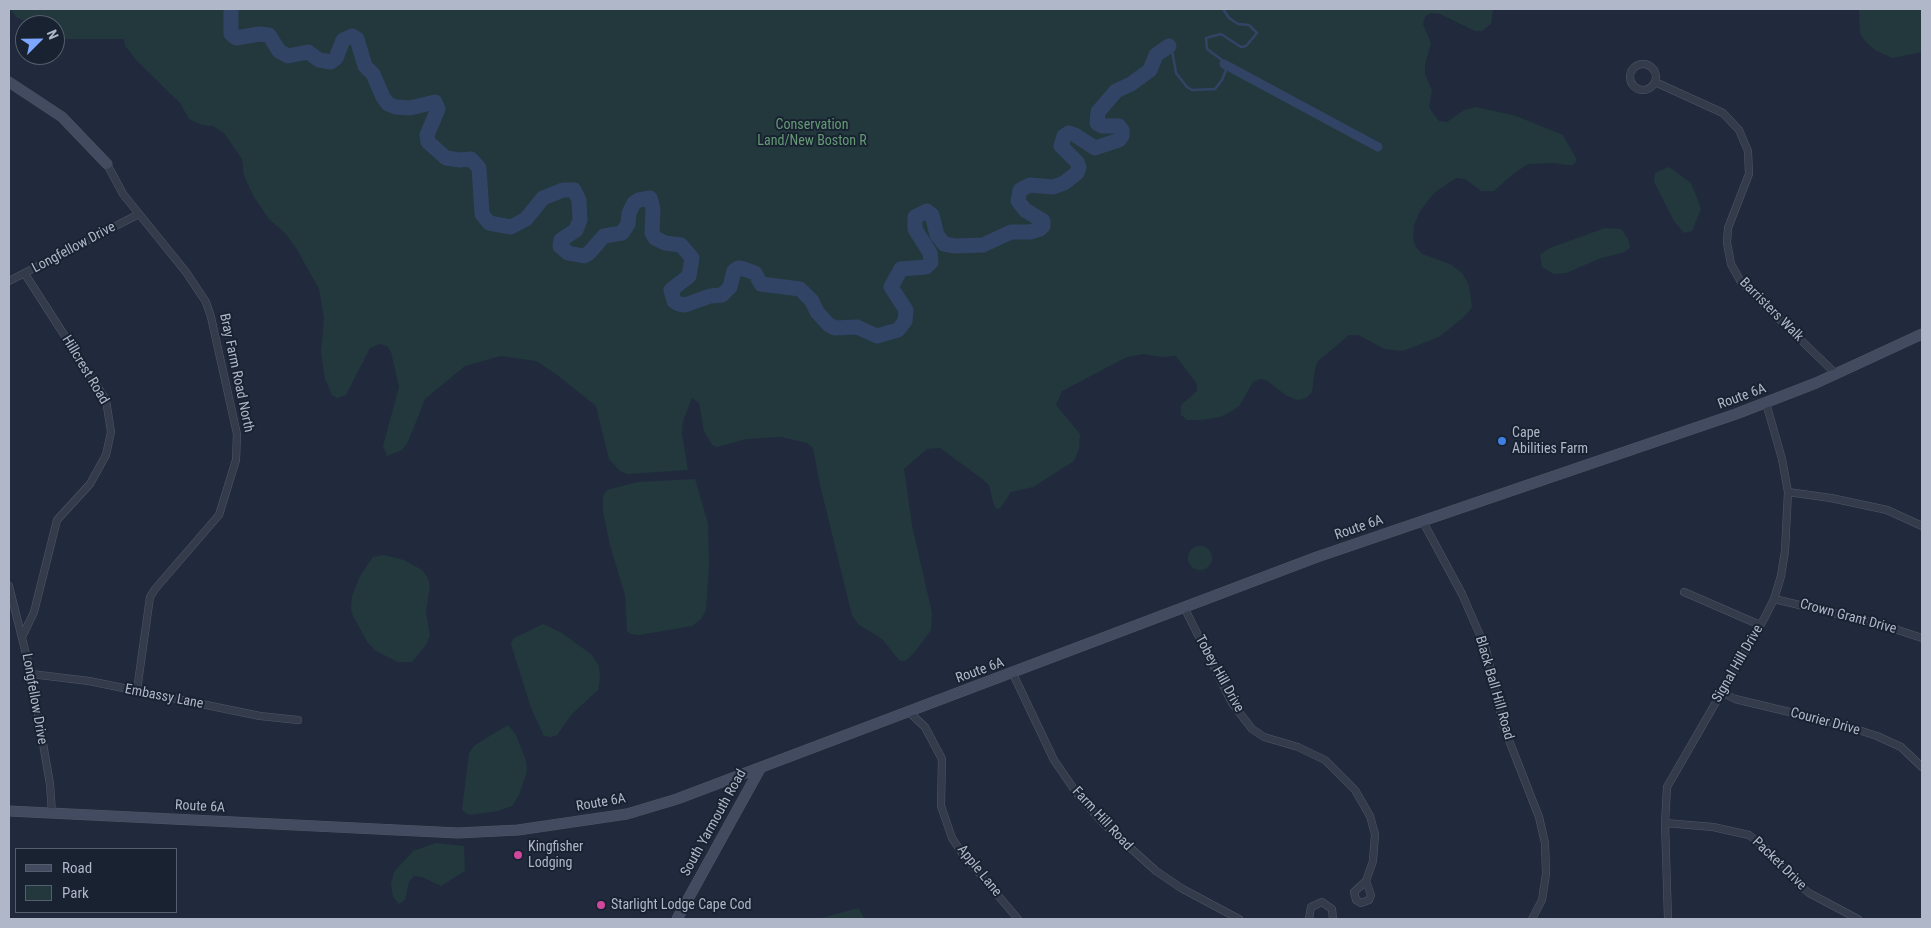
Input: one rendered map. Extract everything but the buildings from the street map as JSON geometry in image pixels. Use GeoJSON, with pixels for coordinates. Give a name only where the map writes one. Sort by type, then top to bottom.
{"type":"FeatureCollection","features":[{"type":"Feature","properties":{"kind":"main road","name":"Bray Farm Road North"},"geometry":{"type":"LineString","coordinates":[[9,82],[62,117],[107,164]]}},
{"type":"Feature","properties":{"kind":"main road","name":"Route 6A"},"geometry":{"type":"LineString","coordinates":[[9,811],[419,832],[482,833],[627,814],[677,798],[1013,674],[1317,557],[1766,403],[1836,374],[1922,334]]}},
{"type":"Feature","properties":{"kind":"main road","name":"South Yarmouth Road"},"geometry":{"type":"LineString","coordinates":[[677,919],[761,767]]}},
{"type":"Feature","properties":{"kind":"street","name":"Barristers Walk"},"geometry":{"type":"LineString","coordinates":[[1655,82],[1723,113],[1739,130],[1748,151],[1749,174],[1728,228],[1727,243],[1731,264],[1741,282],[1836,374]]}},
{"type":"Feature","properties":{"kind":"street","name":"Bray Farm Road North"},"geometry":{"type":"LineString","coordinates":[[107,164],[123,194],[186,272],[206,302],[212,317],[237,434],[236,460],[220,516],[154,589],[150,597],[137,690]]}},
{"type":"Feature","properties":{"kind":"street","name":"Longfellow Drive"},"geometry":{"type":"LineString","coordinates":[[9,281],[139,214]]}},
{"type":"Feature","properties":{"kind":"street","name":"Hillcrest Road"},"geometry":{"type":"LineString","coordinates":[[22,635],[34,612],[57,520],[90,484],[106,454],[111,432],[106,400],[25,274]]}},
{"type":"Feature","properties":{"kind":"street","name":"Signal Hill Drive"},"geometry":{"type":"LineString","coordinates":[[1668,919],[1665,823],[1667,787],[1774,599],[1785,551],[1788,492],[1782,459],[1766,403]]}},
{"type":"Feature","properties":{"kind":"street"},"geometry":{"type":"LineString","coordinates":[[1788,492],[1832,498],[1887,510],[1922,526]]}},
{"type":"Feature","properties":{"kind":"street","name":"Black Ball Hill Road"},"geometry":{"type":"LineString","coordinates":[[1422,520],[1462,594],[1486,649],[1503,725],[1539,817],[1545,843],[1546,874],[1542,900],[1532,919]]}},
{"type":"Feature","properties":{"kind":"street","name":"Longfellow Drive"},"geometry":{"type":"LineString","coordinates":[[9,586],[30,674],[50,784],[52,813]]}},
{"type":"Feature","properties":{"kind":"street"},"geometry":{"type":"LineString","coordinates":[[1684,592],[1760,625]]}},
{"type":"Feature","properties":{"kind":"street","name":"Crown Grant Drive"},"geometry":{"type":"LineString","coordinates":[[1774,599],[1880,624],[1922,638]]}},
{"type":"Feature","properties":{"kind":"street","name":"Tobey Hill Drive"},"geometry":{"type":"LineString","coordinates":[[1185,609],[1223,687],[1242,718],[1264,737],[1298,747],[1325,760],[1355,790],[1370,816],[1375,834],[1373,861],[1366,880]]}},
{"type":"Feature","properties":{"kind":"street","name":"Embassy Lane"},"geometry":{"type":"LineString","coordinates":[[30,674],[51,675],[137,690],[260,716],[298,720]]}},
{"type":"Feature","properties":{"kind":"street","name":"Farm Hill Road"},"geometry":{"type":"LineString","coordinates":[[1013,674],[1054,760],[1078,795],[1104,824],[1135,854],[1168,880],[1206,903],[1239,919]]}},
{"type":"Feature","properties":{"kind":"street","name":"Courier Drive"},"geometry":{"type":"LineString","coordinates":[[1721,692],[1735,699],[1840,724],[1877,736],[1895,743],[1922,767]]}},
{"type":"Feature","properties":{"kind":"street","name":"Apple Lane"},"geometry":{"type":"LineString","coordinates":[[909,712],[925,727],[940,754],[943,766],[941,806],[952,838],[962,853],[1018,919]]}},
{"type":"Feature","properties":{"kind":"street","name":"Packet Drive"},"geometry":{"type":"LineString","coordinates":[[1665,823],[1713,827],[1749,835],[1765,848],[1797,883],[1809,893],[1858,919]]}},
{"type":"Feature","properties":{"kind":"street"},"geometry":{"type":"LineString","coordinates":[[1309,919],[1310,907],[1322,902],[1332,909],[1333,919]]}},
{"type":"Feature","properties":{"kind":"green space","name":"Conservation Land/New Boston R"},"geometry":{"type":"Polygon","coordinates":[[[10,9],[1493,9],[1491,24],[1482,31],[1475,31],[1440,14],[1430,13],[1425,17],[1423,24],[1431,43],[1425,65],[1425,75],[1432,90],[1429,107],[1439,121],[1447,122],[1464,110],[1476,107],[1516,116],[1563,135],[1577,160],[1573,165],[1554,163],[1528,164],[1494,191],[1481,191],[1465,179],[1456,178],[1434,193],[1420,211],[1414,225],[1413,239],[1416,247],[1422,254],[1450,264],[1462,273],[1469,285],[1472,307],[1465,316],[1439,337],[1403,351],[1385,349],[1358,335],[1349,335],[1318,361],[1312,392],[1306,398],[1298,400],[1287,396],[1266,380],[1260,379],[1253,382],[1240,405],[1232,411],[1220,417],[1187,420],[1181,415],[1181,405],[1197,391],[1197,384],[1176,356],[1163,357],[1143,354],[1127,357],[1062,391],[1056,405],[1080,434],[1079,449],[1074,461],[1033,487],[1011,492],[1001,507],[997,509],[994,505],[989,485],[981,478],[940,448],[927,449],[904,469],[912,525],[932,613],[931,630],[915,652],[905,661],[900,661],[882,639],[858,624],[852,615],[820,485],[813,448],[807,443],[781,437],[746,439],[717,447],[712,445],[704,431],[699,403],[692,398],[683,421],[682,434],[688,470],[627,474],[619,470],[609,459],[596,406],[556,374],[536,361],[501,356],[465,366],[425,399],[408,442],[402,450],[387,456],[383,446],[399,387],[391,352],[387,346],[380,344],[370,348],[346,395],[337,398],[332,395],[325,379],[321,353],[324,318],[319,289],[296,248],[285,233],[269,219],[254,197],[244,176],[242,159],[224,133],[213,126],[202,125],[189,119],[180,103],[138,62],[125,46],[124,39],[65,39],[65,15],[15,16],[10,9]]]}},
{"type":"Feature","properties":{"kind":"green space"},"geometry":{"type":"Polygon","coordinates":[[[1859,9],[1922,9],[1922,52],[1892,58],[1875,50],[1864,40],[1860,33],[1859,9]]]}},
{"type":"Feature","properties":{"kind":"green space"},"geometry":{"type":"Polygon","coordinates":[[[1669,167],[1691,183],[1701,209],[1692,231],[1684,233],[1674,221],[1654,182],[1655,173],[1669,167]]]}},
{"type":"Feature","properties":{"kind":"green space"},"geometry":{"type":"Polygon","coordinates":[[[1605,228],[1621,229],[1628,239],[1630,247],[1625,252],[1601,258],[1566,273],[1554,274],[1542,267],[1540,254],[1550,248],[1605,228]]]}},
{"type":"Feature","properties":{"kind":"green space"},"geometry":{"type":"Polygon","coordinates":[[[695,479],[708,524],[709,566],[706,610],[701,619],[692,626],[639,635],[631,634],[627,631],[625,595],[610,545],[603,512],[603,496],[607,490],[637,482],[695,479]]]}},
{"type":"Feature","properties":{"kind":"green space"},"geometry":{"type":"Polygon","coordinates":[[[1200,546],[1209,549],[1212,558],[1209,567],[1200,570],[1191,567],[1188,558],[1191,549],[1200,546]]]}},
{"type":"Feature","properties":{"kind":"green space"},"geometry":{"type":"Polygon","coordinates":[[[383,555],[404,560],[422,570],[428,578],[430,586],[426,611],[430,636],[426,645],[412,662],[398,662],[376,651],[368,643],[351,609],[352,596],[360,576],[373,557],[383,555]]]}},
{"type":"Feature","properties":{"kind":"green space"},"geometry":{"type":"Polygon","coordinates":[[[543,624],[562,633],[592,655],[599,666],[600,678],[598,690],[572,714],[557,735],[551,737],[544,736],[531,708],[511,644],[514,638],[543,624]]]}},
{"type":"Feature","properties":{"kind":"green space"},"geometry":{"type":"Polygon","coordinates":[[[508,725],[516,735],[526,760],[527,771],[519,795],[512,806],[498,811],[469,815],[462,810],[469,753],[475,745],[508,725]]]}},
{"type":"Feature","properties":{"kind":"green space"},"geometry":{"type":"Polygon","coordinates":[[[436,843],[464,846],[465,871],[441,886],[422,877],[414,876],[409,882],[405,900],[399,904],[393,897],[391,884],[394,872],[413,851],[436,843]]]}},
{"type":"Feature","properties":{"kind":"green space"},"geometry":{"type":"Polygon","coordinates":[[[858,908],[865,919],[822,918],[858,908]]]}},
{"type":"Feature","properties":{"kind":"waterway"},"geometry":{"type":"LineString","coordinates":[[231,9],[231,34],[236,38],[259,34],[269,35],[279,51],[288,56],[308,52],[319,60],[331,62],[336,58],[343,40],[352,36],[357,39],[365,66],[373,74],[388,104],[396,107],[410,108],[435,102],[438,109],[427,135],[428,142],[446,158],[471,159],[479,168],[482,214],[489,223],[511,227],[526,219],[543,198],[563,190],[574,190],[579,200],[580,220],[576,230],[561,240],[560,246],[568,253],[584,256],[604,236],[622,233],[628,224],[629,213],[634,203],[650,198],[653,209],[652,233],[655,238],[665,243],[681,245],[692,258],[689,276],[671,290],[674,301],[685,305],[710,296],[722,295],[730,287],[734,271],[738,268],[744,269],[755,273],[761,284],[800,289],[812,301],[817,312],[829,325],[835,328],[857,327],[877,336],[898,330],[905,321],[906,310],[891,287],[901,269],[926,267],[931,262],[930,253],[915,229],[915,217],[927,211],[932,215],[937,235],[944,244],[955,246],[983,245],[1011,232],[1030,232],[1040,229],[1043,226],[1043,221],[1025,210],[1018,201],[1020,190],[1030,185],[1053,187],[1064,183],[1077,173],[1079,167],[1077,162],[1061,146],[1064,136],[1069,133],[1095,148],[1119,140],[1122,136],[1122,130],[1119,126],[1102,126],[1097,123],[1098,112],[1116,91],[1131,84],[1150,70],[1156,55],[1169,46]]}},
{"type":"Feature","properties":{"kind":"waterway"},"geometry":{"type":"LineString","coordinates":[[1169,46],[1172,50],[1176,73],[1187,87],[1192,90],[1215,89],[1222,80],[1226,70],[1222,60],[1207,49],[1206,38],[1221,34],[1241,47],[1246,46],[1257,33],[1249,25],[1238,24],[1229,18],[1223,9]]}},
{"type":"Feature","properties":{"kind":"waterway"},"geometry":{"type":"LineString","coordinates":[[1224,64],[1378,147]]}},
{"type":"Feature","properties":{"kind":"place","name":"Cape Abilities Farm"},"geometry":{"type":"Point","coordinates":[1502,441]}},
{"type":"Feature","properties":{"kind":"place","name":"Kingfisher Lodging"},"geometry":{"type":"Point","coordinates":[518,855]}},
{"type":"Feature","properties":{"kind":"place","name":"Starlight Lodge Cape Cod"},"geometry":{"type":"Point","coordinates":[601,905]}}]}
